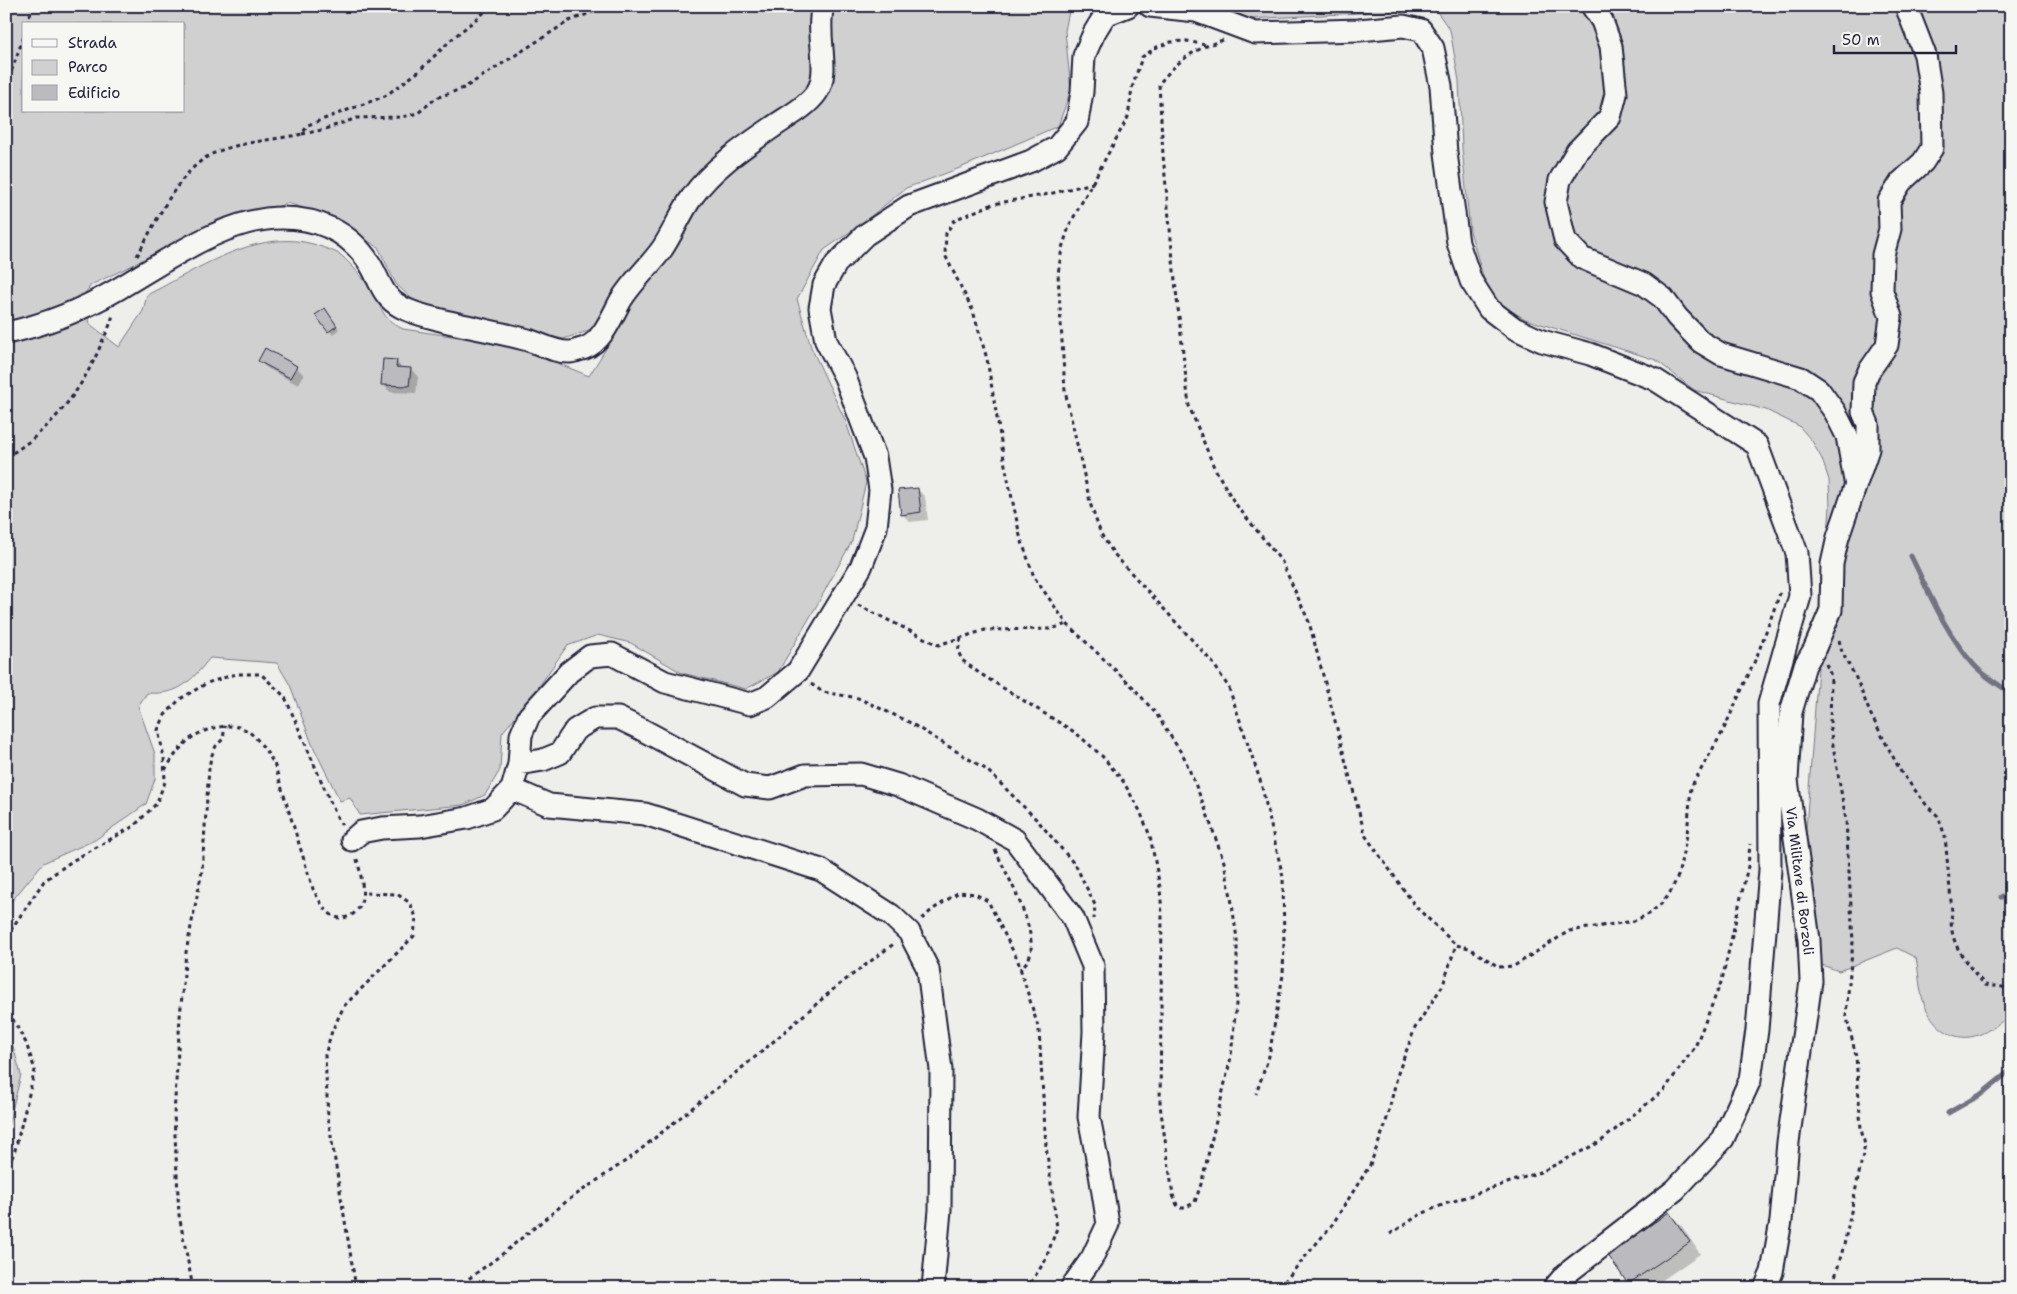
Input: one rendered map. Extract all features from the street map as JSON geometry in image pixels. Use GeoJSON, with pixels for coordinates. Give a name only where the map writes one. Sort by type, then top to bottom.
{"type":"FeatureCollection","features":[{"type":"Feature","properties":{"kind":"street"},"geometry":{"type":"LineString","coordinates":[[6,333],[39,324],[74,311],[115,291],[176,254],[215,234],[252,223],[278,218],[321,223],[341,233],[356,246],[370,264],[388,299],[401,308],[474,329],[527,340],[557,350],[569,352],[590,346],[606,328],[621,300],[632,285],[662,248],[675,223],[694,195],[727,160],[799,110],[818,91],[824,69],[819,35],[823,6]]}},
{"type":"Feature","properties":{"kind":"street"},"geometry":{"type":"LineString","coordinates":[[352,840],[361,832],[382,828],[420,826],[467,818],[492,808],[512,789],[519,764],[521,735],[530,716],[568,672],[590,656],[612,654],[665,682],[750,704],[767,697],[798,671],[861,567],[876,528],[880,490],[875,457],[844,377],[826,341],[820,308],[824,285],[836,264],[865,235],[909,206],[1031,161],[1057,147],[1077,122],[1082,92],[1084,56],[1094,33],[1105,15],[1128,6]]}},
{"type":"Feature","properties":{"kind":"street"},"geometry":{"type":"LineString","coordinates":[[1150,6],[1196,11],[1255,33],[1360,30],[1403,26],[1420,30],[1433,48],[1441,86],[1446,153],[1458,243],[1470,281],[1489,309],[1514,328],[1542,341],[1590,354],[1654,378],[1757,445],[1797,553],[1800,596],[1769,704],[1770,870],[1757,1030],[1750,1080],[1723,1139],[1676,1190],[1566,1274],[1554,1288]]}},
{"type":"Feature","properties":{"kind":"street"},"geometry":{"type":"LineString","coordinates":[[1592,6],[1602,21],[1610,46],[1616,94],[1610,117],[1577,152],[1560,180],[1556,202],[1565,240],[1582,258],[1644,284],[1663,298],[1677,317],[1701,342],[1721,354],[1801,378],[1819,390],[1847,436],[1856,482]]}},
{"type":"Feature","properties":{"kind":"street","name":"Via Militare di Borzoli"},"geometry":{"type":"LineString","coordinates":[[1765,1288],[1772,1272],[1781,1221],[1788,1142],[1811,981],[1809,940],[1787,780],[1791,712],[1805,665],[1814,650],[1831,610],[1832,564],[1838,536],[1868,449],[1868,424],[1863,412],[1864,382],[1886,345],[1891,317],[1882,291],[1883,255],[1890,230],[1889,201],[1902,182],[1922,162],[1932,148],[1931,93],[1925,54],[1906,6]]}},
{"type":"Feature","properties":{"kind":"street"},"geometry":{"type":"LineString","coordinates":[[519,764],[543,760],[560,753],[575,730],[595,718],[618,718],[745,785],[770,788],[805,775],[861,774],[898,785],[960,811],[1015,840],[1073,918],[1093,966],[1094,1032],[1089,1117],[1108,1224],[1092,1258],[1071,1288]]}},
{"type":"Feature","properties":{"kind":"street"},"geometry":{"type":"LineString","coordinates":[[512,789],[549,805],[645,814],[821,870],[891,915],[909,932],[928,969],[941,1070],[940,1210],[933,1288]]}},
{"type":"Feature","properties":{"kind":"path"},"geometry":{"type":"LineString","coordinates":[[28,22],[31,12],[30,6]]}},
{"type":"Feature","properties":{"kind":"path"},"geometry":{"type":"LineString","coordinates":[[302,134],[322,130],[357,118],[402,117],[418,113],[436,98],[464,88],[569,22],[609,6]]}},
{"type":"Feature","properties":{"kind":"path"},"geometry":{"type":"LineString","coordinates":[[1255,33],[1206,45],[1172,67],[1159,84],[1163,155],[1189,406],[1214,468],[1234,502],[1282,562],[1309,622],[1366,835],[1416,907],[1456,945],[1469,948],[1499,967],[1514,966],[1569,932],[1634,921],[1649,914],[1661,904],[1671,891],[1678,876],[1687,835],[1691,787],[1723,731],[1753,664],[1783,584],[1787,577],[1797,569]]}},
{"type":"Feature","properties":{"kind":"path"},"geometry":{"type":"LineString","coordinates":[[1206,45],[1187,41],[1171,42],[1156,47],[1142,57],[1132,88],[1128,117],[1070,224],[1062,248],[1058,274],[1065,391],[1091,506],[1101,534],[1114,554],[1213,663],[1229,688],[1261,783],[1283,877],[1283,976],[1269,1056],[1256,1094]]}},
{"type":"Feature","properties":{"kind":"path"},"geometry":{"type":"LineString","coordinates":[[6,86],[22,42]]}},
{"type":"Feature","properties":{"kind":"path"},"geometry":{"type":"LineString","coordinates":[[961,638],[958,651],[962,660],[979,673],[1076,733],[1102,756],[1123,781],[1140,811],[1150,836],[1160,887],[1162,915],[1160,1105],[1173,1195],[1177,1204],[1185,1208],[1195,1202],[1202,1181],[1231,1057],[1237,993],[1237,938],[1231,897],[1221,853],[1184,757],[1157,716],[1133,687],[1067,624],[1034,577],[1024,551],[1005,465],[987,359],[973,311],[945,255],[944,241],[950,226],[961,217],[993,204],[1049,194],[1093,183]]}},
{"type":"Feature","properties":{"kind":"path"},"geometry":{"type":"LineString","coordinates":[[846,592],[852,602],[938,645],[985,630],[1050,629],[1067,624]]}},
{"type":"Feature","properties":{"kind":"path"},"geometry":{"type":"LineString","coordinates":[[1831,610],[1842,652],[1857,680],[1874,721],[1902,772],[1928,807],[1938,816],[1945,836],[1952,912],[1950,924],[1956,947],[1985,985],[2011,988]]}},
{"type":"Feature","properties":{"kind":"path"},"geometry":{"type":"LineString","coordinates":[[1814,650],[1824,657],[1831,676],[1830,728],[1846,820],[1853,942],[1846,1014],[1856,1056],[1861,1129],[1865,1145],[1844,1245],[1832,1288]]}},
{"type":"Feature","properties":{"kind":"path"},"geometry":{"type":"LineString","coordinates":[[798,671],[809,683],[822,692],[858,698],[907,721],[987,770],[1038,821],[1076,866],[1095,905],[1094,922]]}},
{"type":"Feature","properties":{"kind":"path"},"geometry":{"type":"LineString","coordinates":[[6,936],[44,881],[72,861],[134,826],[156,804],[165,782],[165,770],[158,730],[165,715],[180,699],[207,683],[236,674],[261,674],[285,697],[336,814],[352,840],[359,868],[362,893],[360,907],[352,915],[342,919],[331,915],[322,905],[313,889],[274,763],[263,747],[246,730],[225,726],[206,730],[190,739],[165,770]]}},
{"type":"Feature","properties":{"kind":"path"},"geometry":{"type":"LineString","coordinates":[[193,1288],[179,1215],[174,1115],[186,952],[202,871],[209,768],[211,756],[216,746],[223,739],[225,726]]}},
{"type":"Feature","properties":{"kind":"path"},"geometry":{"type":"LineString","coordinates":[[1390,1234],[1421,1214],[1543,1171],[1600,1142],[1664,1090],[1696,1047],[1722,980],[1748,866],[1751,836]]}},
{"type":"Feature","properties":{"kind":"path"},"geometry":{"type":"LineString","coordinates":[[993,845],[1015,891],[1031,939],[1028,960],[1020,969]]}},
{"type":"Feature","properties":{"kind":"path"},"geometry":{"type":"LineString","coordinates":[[456,1288],[501,1255],[567,1201],[630,1158],[759,1054],[836,987],[909,932],[932,910],[959,892],[975,894],[988,901],[1020,969],[1039,1030],[1046,1146],[1057,1228],[1045,1261],[1027,1288]]}},
{"type":"Feature","properties":{"kind":"path"},"geometry":{"type":"LineString","coordinates":[[356,1288],[328,1118],[325,1055],[332,1031],[344,1006],[414,936],[416,917],[410,904],[397,894],[362,893]]}},
{"type":"Feature","properties":{"kind":"path"},"geometry":{"type":"LineString","coordinates":[[1279,1288],[1332,1225],[1370,1165],[1385,1126],[1398,1073],[1415,1028],[1443,986],[1456,945]]}},
{"type":"Feature","properties":{"kind":"path"},"geometry":{"type":"LineString","coordinates":[[6,1004],[26,1043],[36,1070],[14,1154],[6,1167]]}},
{"type":"Feature","properties":{"kind":"green space"},"geometry":{"type":"Polygon","coordinates":[[[6,6],[1070,6],[1065,31],[1071,90],[1058,126],[960,168],[906,188],[860,225],[824,250],[797,299],[811,347],[846,422],[866,482],[852,541],[778,672],[746,689],[682,673],[631,643],[598,635],[567,646],[535,692],[502,733],[500,770],[485,795],[463,805],[360,815],[350,798],[340,801],[312,744],[290,685],[277,663],[210,658],[183,685],[168,692],[147,693],[138,706],[155,754],[155,779],[146,804],[95,840],[43,863],[6,908],[6,6]],[[287,203],[232,224],[204,231],[91,285],[84,295],[90,324],[119,347],[143,311],[147,295],[232,252],[254,245],[277,241],[299,241],[322,247],[341,255],[364,281],[386,316],[395,325],[403,329],[513,345],[589,376],[623,321],[603,322],[585,332],[563,339],[423,309],[396,284],[378,247],[323,214],[287,203]]]}},
{"type":"Feature","properties":{"kind":"green space"},"geometry":{"type":"Polygon","coordinates":[[[1221,6],[2011,6],[2011,1015],[1976,1036],[1955,1036],[1942,1029],[1927,1010],[1921,992],[1916,958],[1897,948],[1839,971],[1802,958],[1800,909],[1830,507],[1829,480],[1822,459],[1812,441],[1799,426],[1766,410],[1694,390],[1656,360],[1525,319],[1500,304],[1485,283],[1470,231],[1462,148],[1459,81],[1450,30],[1435,9],[1249,19],[1221,6]]]}},
{"type":"Feature","properties":{"kind":"green space"},"geometry":{"type":"Polygon","coordinates":[[[6,1037],[13,1046],[21,1075],[6,1134],[6,1037]]]}},
{"type":"Feature","properties":{"kind":"building"},"geometry":{"type":"Polygon","coordinates":[[[325,308],[337,326],[328,332],[315,315],[325,308]]]}},
{"type":"Feature","properties":{"kind":"building"},"geometry":{"type":"Polygon","coordinates":[[[265,348],[297,366],[290,378],[258,361],[265,348]]]}},
{"type":"Feature","properties":{"kind":"building"},"geometry":{"type":"Polygon","coordinates":[[[383,359],[397,360],[396,367],[411,368],[409,386],[381,385],[383,359]]]}},
{"type":"Feature","properties":{"kind":"building"},"geometry":{"type":"Polygon","coordinates":[[[918,488],[921,512],[901,515],[898,490],[918,488]]]}},
{"type":"Feature","properties":{"kind":"building"},"geometry":{"type":"Polygon","coordinates":[[[1669,1212],[1690,1242],[1628,1284],[1608,1255],[1669,1212]]]}},
{"type":"Feature","properties":{"kind":"waterway"},"geometry":{"type":"LineString","coordinates":[[1911,556],[1939,613],[1964,653],[1982,673],[2011,693]]}},
{"type":"Feature","properties":{"kind":"waterway"},"geometry":{"type":"LineString","coordinates":[[2001,897],[2011,891]]}},
{"type":"Feature","properties":{"kind":"waterway"},"geometry":{"type":"LineString","coordinates":[[1948,1113],[1980,1095],[2011,1070]]}}]}
